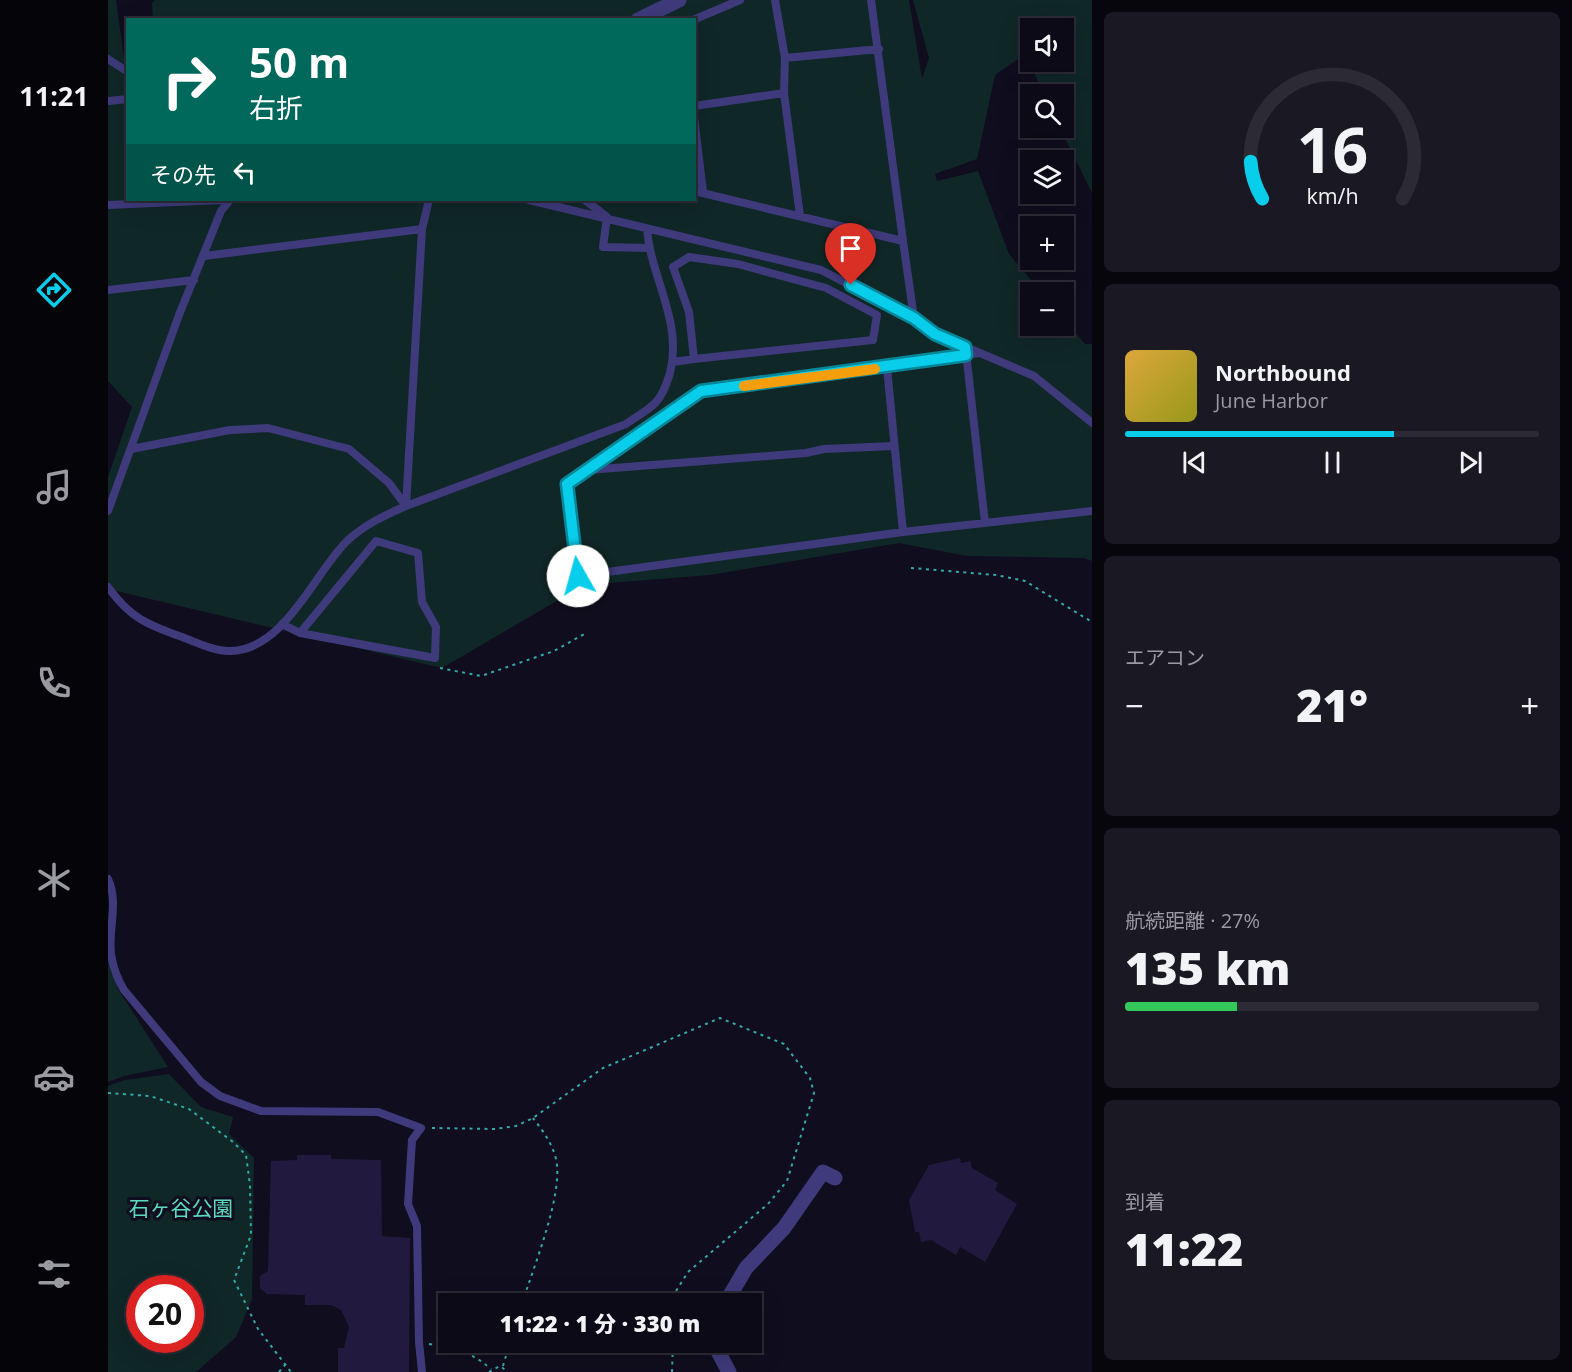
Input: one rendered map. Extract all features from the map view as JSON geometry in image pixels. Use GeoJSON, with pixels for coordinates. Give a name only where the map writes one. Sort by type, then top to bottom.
{"type":"FeatureCollection","features":[{"type":"Feature","properties":{"kind":"street"},"geometry":{"type":"LineString","coordinates":[[642,18],[679,0]]}},
{"type":"Feature","properties":{"kind":"street"},"geometry":{"type":"LineString","coordinates":[[731,1293],[746,1268],[784,1228],[823,1172],[835,1178]]}},
{"type":"Feature","properties":{"kind":"street"},"geometry":{"type":"LineString","coordinates":[[719,1353],[729,1372]]}},
{"type":"Feature","properties":{"kind":"lane"},"geometry":{"type":"LineString","coordinates":[[696,19],[740,0]]}},
{"type":"Feature","properties":{"kind":"lane"},"geometry":{"type":"LineString","coordinates":[[775,0],[785,58],[784,93],[800,216]]}},
{"type":"Feature","properties":{"kind":"lane"},"geometry":{"type":"LineString","coordinates":[[871,0],[914,318]]}},
{"type":"Feature","properties":{"kind":"lane"},"geometry":{"type":"LineString","coordinates":[[785,58],[879,49]]}},
{"type":"Feature","properties":{"kind":"lane"},"geometry":{"type":"LineString","coordinates":[[108,59],[126,71]]}},
{"type":"Feature","properties":{"kind":"lane"},"geometry":{"type":"LineString","coordinates":[[696,106],[784,93]]}},
{"type":"Feature","properties":{"kind":"lane"},"geometry":{"type":"LineString","coordinates":[[108,101],[126,99]]}},
{"type":"Feature","properties":{"kind":"lane"},"geometry":{"type":"LineString","coordinates":[[696,154],[698,191],[903,242]]}},
{"type":"Feature","properties":{"kind":"lane"},"geometry":{"type":"LineString","coordinates":[[108,205],[199,201]]}},
{"type":"Feature","properties":{"kind":"lane"},"geometry":{"type":"LineString","coordinates":[[108,511],[179,315],[221,211],[229,201]]}},
{"type":"Feature","properties":{"kind":"lane"},"geometry":{"type":"LineString","coordinates":[[406,506],[422,229],[429,201]]}},
{"type":"Feature","properties":{"kind":"lane"},"geometry":{"type":"LineString","coordinates":[[534,201],[607,216],[647,228],[821,270],[914,318],[935,334],[965,351]]}},
{"type":"Feature","properties":{"kind":"lane"},"geometry":{"type":"LineString","coordinates":[[586,201],[607,216]]}},
{"type":"Feature","properties":{"kind":"lane"},"geometry":{"type":"LineString","coordinates":[[607,216],[603,247],[648,248]]}},
{"type":"Feature","properties":{"kind":"lane"},"geometry":{"type":"LineString","coordinates":[[108,587],[124,609],[153,627],[229,652],[271,637],[347,542],[377,519],[406,506],[626,424],[656,402],[667,385],[673,362],[674,339],[670,312],[648,248],[647,228]]}},
{"type":"Feature","properties":{"kind":"lane"},"geometry":{"type":"LineString","coordinates":[[204,256],[422,229]]}},
{"type":"Feature","properties":{"kind":"lane"},"geometry":{"type":"LineString","coordinates":[[673,362],[873,340],[878,315],[826,288],[738,264],[689,257],[674,267],[689,312],[694,359]]}},
{"type":"Feature","properties":{"kind":"lane"},"geometry":{"type":"LineString","coordinates":[[108,290],[194,280]]}},
{"type":"Feature","properties":{"kind":"lane"},"geometry":{"type":"LineString","coordinates":[[965,351],[985,523]]}},
{"type":"Feature","properties":{"kind":"lane"},"geometry":{"type":"LineString","coordinates":[[1092,423],[1034,376],[979,353],[965,351],[887,368],[701,391],[567,484],[578,576],[903,532],[1092,511]]}},
{"type":"Feature","properties":{"kind":"lane"},"geometry":{"type":"LineString","coordinates":[[887,368],[903,532]]}},
{"type":"Feature","properties":{"kind":"lane"},"geometry":{"type":"LineString","coordinates":[[131,449],[230,430],[268,428],[349,449],[389,483],[406,506]]}},
{"type":"Feature","properties":{"kind":"lane"},"geometry":{"type":"LineString","coordinates":[[588,470],[806,453],[824,449],[894,446]]}},
{"type":"Feature","properties":{"kind":"lane"},"geometry":{"type":"LineString","coordinates":[[282,624],[300,633],[435,658],[436,627],[422,602],[418,554],[376,541],[300,633]]}},
{"type":"Feature","properties":{"kind":"lane"},"geometry":{"type":"LineString","coordinates":[[108,879],[113,893],[111,953],[118,981],[201,1082],[220,1096],[261,1111],[378,1112],[421,1128],[412,1140],[408,1204],[417,1226],[419,1342],[422,1372]]}},
{"type":"Feature","properties":{"kind":"path"},"geometry":{"type":"LineString","coordinates":[[911,568],[996,575],[1025,581],[1092,622]]}},
{"type":"Feature","properties":{"kind":"path"},"geometry":{"type":"LineString","coordinates":[[435,658],[440,668],[481,676],[554,651],[586,633]]}},
{"type":"Feature","properties":{"kind":"path"},"geometry":{"type":"LineString","coordinates":[[421,1128],[495,1129],[516,1126],[533,1119],[603,1068],[720,1018],[784,1044],[810,1078],[814,1093],[787,1181],[768,1204],[688,1272],[676,1293]]}},
{"type":"Feature","properties":{"kind":"path"},"geometry":{"type":"LineString","coordinates":[[108,1093],[150,1096],[189,1110],[233,1142],[246,1155],[250,1185],[251,1235],[234,1280],[258,1329],[291,1372]]}},
{"type":"Feature","properties":{"kind":"path"},"geometry":{"type":"LineString","coordinates":[[525,1293],[556,1195],[557,1160],[548,1137],[533,1119]]}},
{"type":"Feature","properties":{"kind":"path"},"geometry":{"type":"LineString","coordinates":[[419,1342],[456,1347],[477,1358],[490,1371],[503,1366]]}},
{"type":"Feature","properties":{"kind":"path"},"geometry":{"type":"LineString","coordinates":[[503,1366],[507,1353]]}},
{"type":"Feature","properties":{"kind":"path"},"geometry":{"type":"LineString","coordinates":[[672,1372],[673,1353]]}},
{"type":"Feature","properties":{"kind":"path"},"geometry":{"type":"LineString","coordinates":[[279,1372],[285,1365]]}},
{"type":"Feature","properties":{"kind":"path"},"geometry":{"type":"LineString","coordinates":[[503,1366],[508,1372]]}},
{"type":"Feature","properties":{"kind":"green space"},"geometry":{"type":"Polygon","coordinates":[[[108,0],[116,0],[126,59],[126,201],[696,201],[696,18],[153,18],[152,3],[155,0],[909,0],[922,79],[929,58],[913,0],[1092,0],[1092,193],[1074,156],[1074,150],[1071,150],[1065,138],[1074,138],[1074,84],[1039,84],[1034,72],[1074,72],[1074,18],[1020,18],[1020,58],[995,75],[977,159],[935,174],[937,181],[978,171],[1009,254],[1020,270],[1033,282],[1020,282],[1020,336],[1074,336],[1074,331],[1085,344],[1092,344],[1092,561],[1084,558],[967,556],[899,543],[710,575],[584,585],[442,668],[108,589],[108,477],[132,407],[108,381],[108,0]]]}},
{"type":"Feature","properties":{"kind":"green space"},"geometry":{"type":"Polygon","coordinates":[[[108,957],[118,989],[168,1067],[124,1076],[108,1082],[108,957]]]}},
{"type":"Feature","properties":{"kind":"green space","name":"石ヶ谷公園"},"geometry":{"type":"Polygon","coordinates":[[[169,1074],[201,1107],[233,1117],[229,1134],[254,1158],[252,1299],[236,1337],[196,1372],[108,1372],[108,1086],[125,1080],[169,1074]]]}},
{"type":"Feature","properties":{"kind":"building"},"geometry":{"type":"Polygon","coordinates":[[[297,1155],[331,1155],[331,1159],[381,1160],[382,1236],[410,1238],[409,1372],[338,1372],[338,1348],[344,1348],[349,1327],[341,1310],[331,1305],[305,1305],[305,1295],[267,1294],[260,1288],[260,1276],[268,1271],[271,1161],[297,1160],[297,1155]]]}},
{"type":"Feature","properties":{"kind":"building"},"geometry":{"type":"Polygon","coordinates":[[[960,1158],[961,1163],[970,1161],[972,1168],[998,1183],[995,1190],[1017,1204],[985,1262],[960,1247],[956,1255],[931,1240],[921,1242],[919,1232],[915,1232],[909,1200],[929,1165],[960,1158]]]}},
{"type":"Feature","properties":{"kind":"slow traffic"},"geometry":{"type":"LineString","coordinates":[[744,386],[875,369]]}},
{"type":"Feature","properties":{"kind":"route"},"geometry":{"type":"LineString","coordinates":[[578,576],[567,484],[701,391],[887,368],[966,355],[965,347],[935,334],[914,318],[851,285]]}}]}
